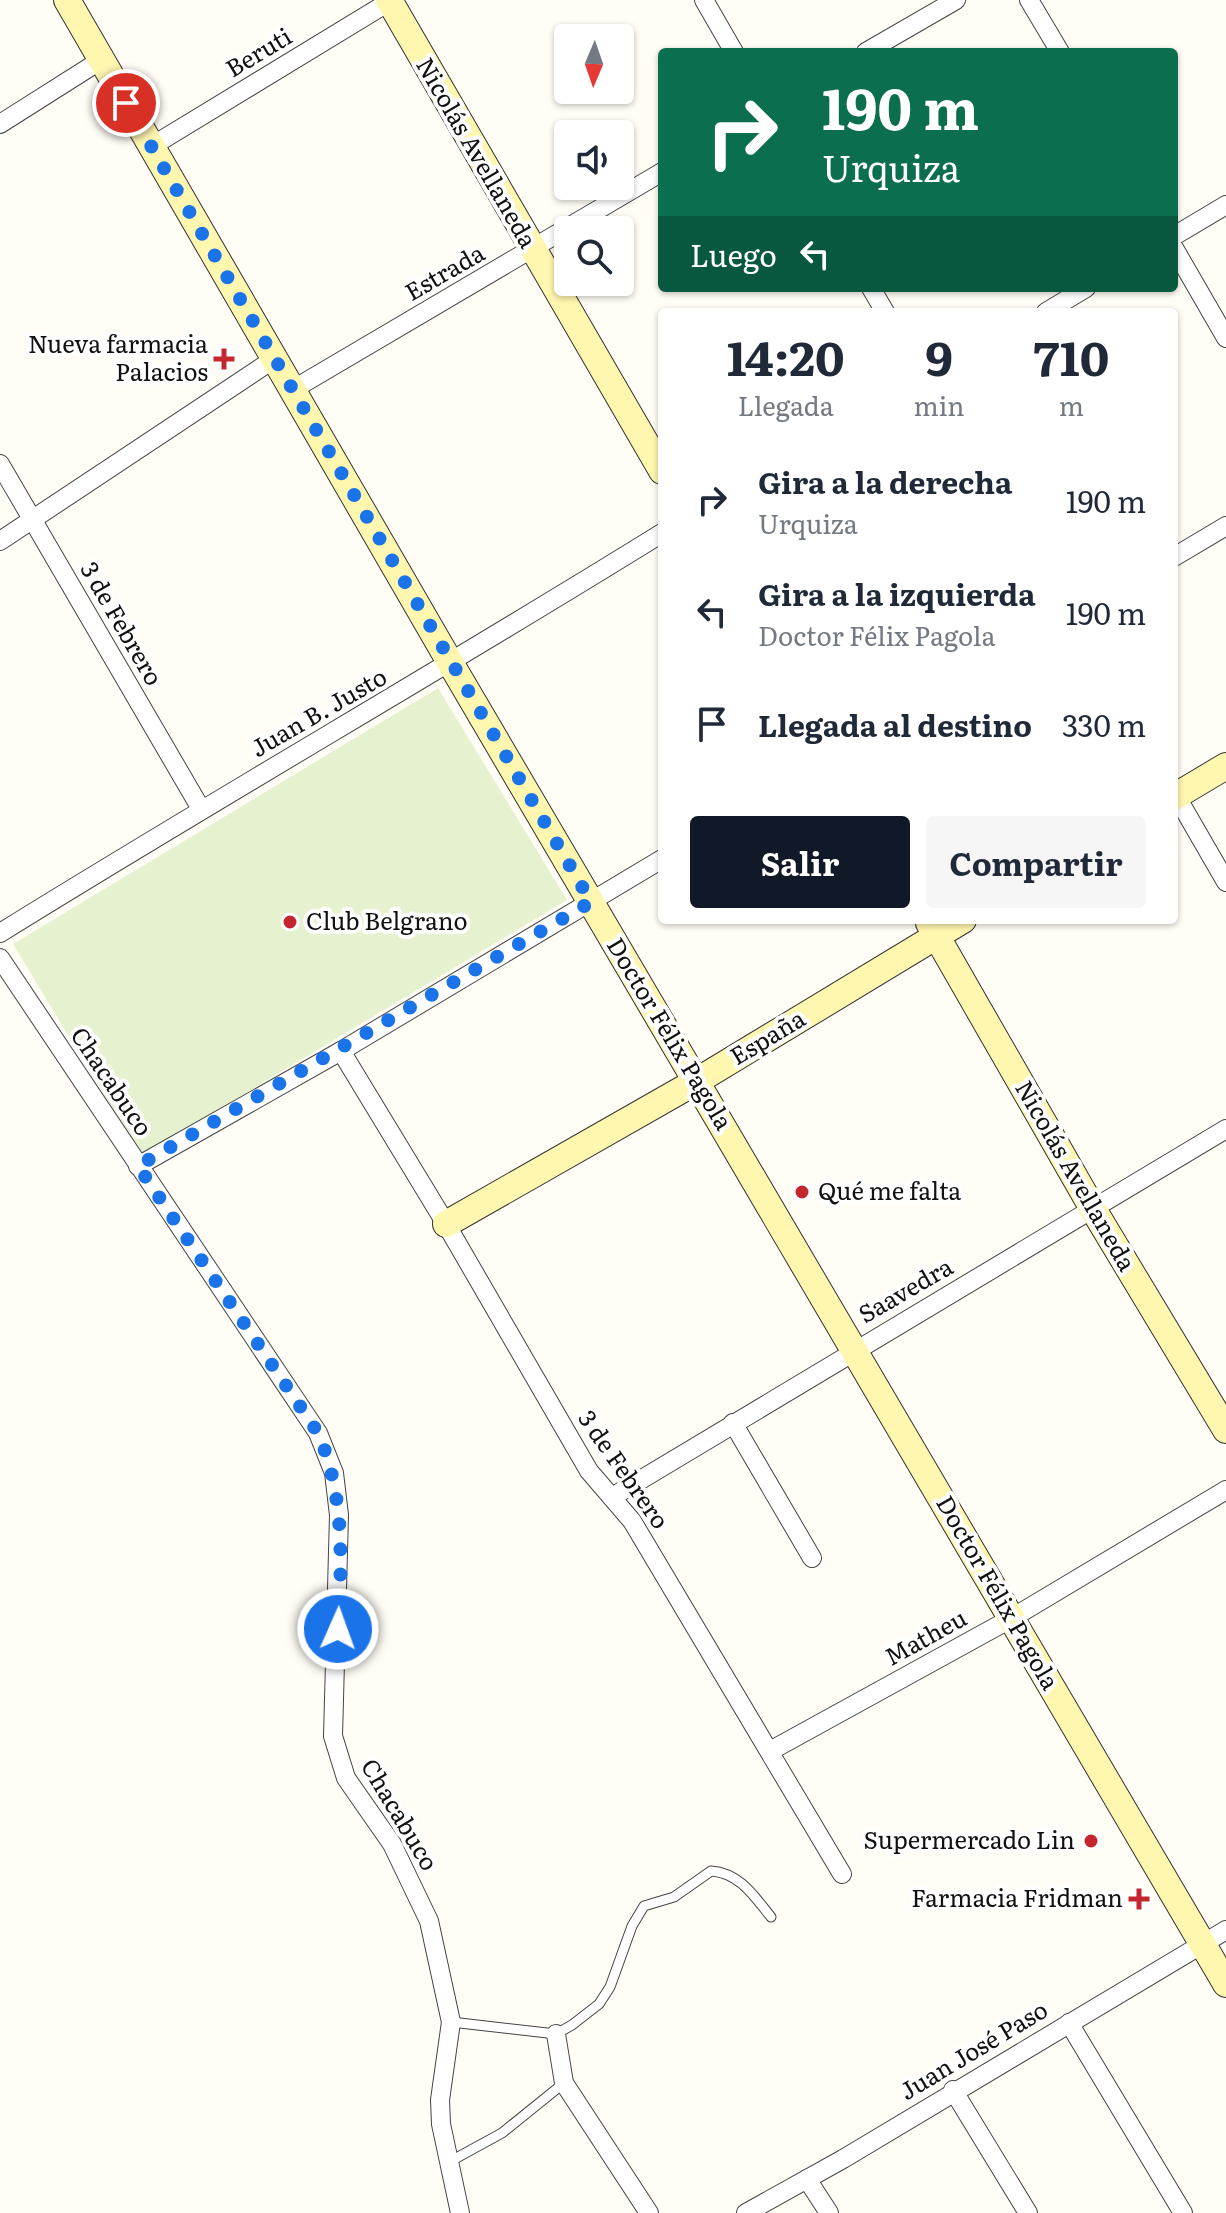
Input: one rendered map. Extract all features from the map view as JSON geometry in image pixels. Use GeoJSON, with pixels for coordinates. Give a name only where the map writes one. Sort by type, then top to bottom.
{"type":"FeatureCollection","features":[{"type":"Feature","properties":{"kind":"street","name":"Doctor Félix Pagola"},"geometry":{"type":"LineString","coordinates":[[67,0],[451,664],[1226,1984]]}},
{"type":"Feature","properties":{"kind":"street","name":"Beruti"},"geometry":{"type":"LineString","coordinates":[[152,146],[390,0]]}},
{"type":"Feature","properties":{"kind":"street","name":"Nicolás Avellaneda"},"geometry":{"type":"LineString","coordinates":[[390,0],[658,464]]}},
{"type":"Feature","properties":{"kind":"street"},"geometry":{"type":"LineString","coordinates":[[704,0],[732,48]]}},
{"type":"Feature","properties":{"kind":"street"},"geometry":{"type":"LineString","coordinates":[[873,48],[956,0]]}},
{"type":"Feature","properties":{"kind":"street"},"geometry":{"type":"LineString","coordinates":[[1029,0],[1058,48]]}},
{"type":"Feature","properties":{"kind":"street"},"geometry":{"type":"LineString","coordinates":[[0,124],[101,60]]}},
{"type":"Feature","properties":{"kind":"street","name":"Estrada"},"geometry":{"type":"LineString","coordinates":[[292,390],[658,174]]}},
{"type":"Feature","properties":{"kind":"street"},"geometry":{"type":"LineString","coordinates":[[1178,234],[1226,205]]}},
{"type":"Feature","properties":{"kind":"street"},"geometry":{"type":"LineString","coordinates":[[1178,255],[1226,338]]}},
{"type":"Feature","properties":{"kind":"street"},"geometry":{"type":"LineString","coordinates":[[1053,308],[1079,292]]}},
{"type":"Feature","properties":{"kind":"street"},"geometry":{"type":"LineString","coordinates":[[0,541],[274,359]]}},
{"type":"Feature","properties":{"kind":"street","name":"3 de Febrero"},"geometry":{"type":"LineString","coordinates":[[0,464],[201,809]]}},
{"type":"Feature","properties":{"kind":"street"},"geometry":{"type":"LineString","coordinates":[[1178,555],[1226,526]]}},
{"type":"Feature","properties":{"kind":"street","name":"Juan B. Justo"},"geometry":{"type":"LineString","coordinates":[[0,933],[201,809],[451,664],[658,535]]}},
{"type":"Feature","properties":{"kind":"street"},"geometry":{"type":"LineString","coordinates":[[1178,793],[1226,766]]}},
{"type":"Feature","properties":{"kind":"street"},"geometry":{"type":"LineString","coordinates":[[1178,800],[1226,882]]}},
{"type":"Feature","properties":{"kind":"street"},"geometry":{"type":"LineString","coordinates":[[138,1166],[341,1051],[658,861]]}},
{"type":"Feature","properties":{"kind":"street","name":"Nicolás Avellaneda"},"geometry":{"type":"LineString","coordinates":[[931,928],[1093,1209],[1226,1430]]}},
{"type":"Feature","properties":{"kind":"street","name":"España"},"geometry":{"type":"LineString","coordinates":[[446,1224],[697,1081],[931,928]]}},
{"type":"Feature","properties":{"kind":"street","name":"Chacabuco"},"geometry":{"type":"LineString","coordinates":[[0,958],[318,1433],[328,1457],[339,1515],[340,1602],[333,1736],[337,1758],[346,1778],[392,1844],[429,1921],[451,2022],[440,2100],[460,2213]]}},
{"type":"Feature","properties":{"kind":"street","name":"3 de Febrero"},"geometry":{"type":"LineString","coordinates":[[341,1051],[446,1224],[589,1471],[632,1521],[842,1874]]}},
{"type":"Feature","properties":{"kind":"street","name":"Saavedra"},"geometry":{"type":"LineString","coordinates":[[612,1497],[853,1349],[1226,1129]]}},
{"type":"Feature","properties":{"kind":"street"},"geometry":{"type":"LineString","coordinates":[[733,1423],[812,1558]]}},
{"type":"Feature","properties":{"kind":"street","name":"Matheu"},"geometry":{"type":"LineString","coordinates":[[770,1751],[1012,1618],[1226,1490]]}},
{"type":"Feature","properties":{"kind":"street","name":"Juan José Paso"},"geometry":{"type":"LineString","coordinates":[[746,2213],[1226,1930]]}},
{"type":"Feature","properties":{"kind":"street"},"geometry":{"type":"LineString","coordinates":[[1069,2023],[1183,2213]]}},
{"type":"Feature","properties":{"kind":"street"},"geometry":{"type":"LineString","coordinates":[[556,2034],[564,2083],[649,2213]]}},
{"type":"Feature","properties":{"kind":"street"},"geometry":{"type":"LineString","coordinates":[[953,2090],[1028,2213]]}},
{"type":"Feature","properties":{"kind":"street"},"geometry":{"type":"LineString","coordinates":[[807,2179],[829,2213]]}},
{"type":"Feature","properties":{"kind":"lane"},"geometry":{"type":"LineString","coordinates":[[451,2022],[556,2034],[599,2004],[610,1987],[632,1926],[644,1906],[674,1897],[698,1877],[711,1871],[735,1877],[771,1917]]}},
{"type":"Feature","properties":{"kind":"lane"},"geometry":{"type":"LineString","coordinates":[[449,2162],[502,2133],[564,2083]]}},
{"type":"Feature","properties":{"kind":"green space","name":"Club Belgrano"},"geometry":{"type":"Polygon","coordinates":[[[438,688],[567,900],[141,1156],[13,944],[438,688]]]}},
{"type":"Feature","properties":{"kind":"place","name":"Nueva farmacia Palacios"},"geometry":{"type":"Point","coordinates":[224,359]}},
{"type":"Feature","properties":{"kind":"place","name":"Club Belgrano"},"geometry":{"type":"Point","coordinates":[290,922]}},
{"type":"Feature","properties":{"kind":"place","name":"Qué me falta"},"geometry":{"type":"Point","coordinates":[802,1192]}},
{"type":"Feature","properties":{"kind":"place","name":"Supermercado Lin"},"geometry":{"type":"Point","coordinates":[1091,1841]}},
{"type":"Feature","properties":{"kind":"place","name":"Farmacia Fridman"},"geometry":{"type":"Point","coordinates":[1139,1899]}},
{"type":"Feature","properties":{"kind":"route"},"geometry":{"type":"LineString","coordinates":[[126,103],[591,902],[341,1051],[138,1166],[318,1433],[334,1473],[339,1515],[338,1629]]}}]}
